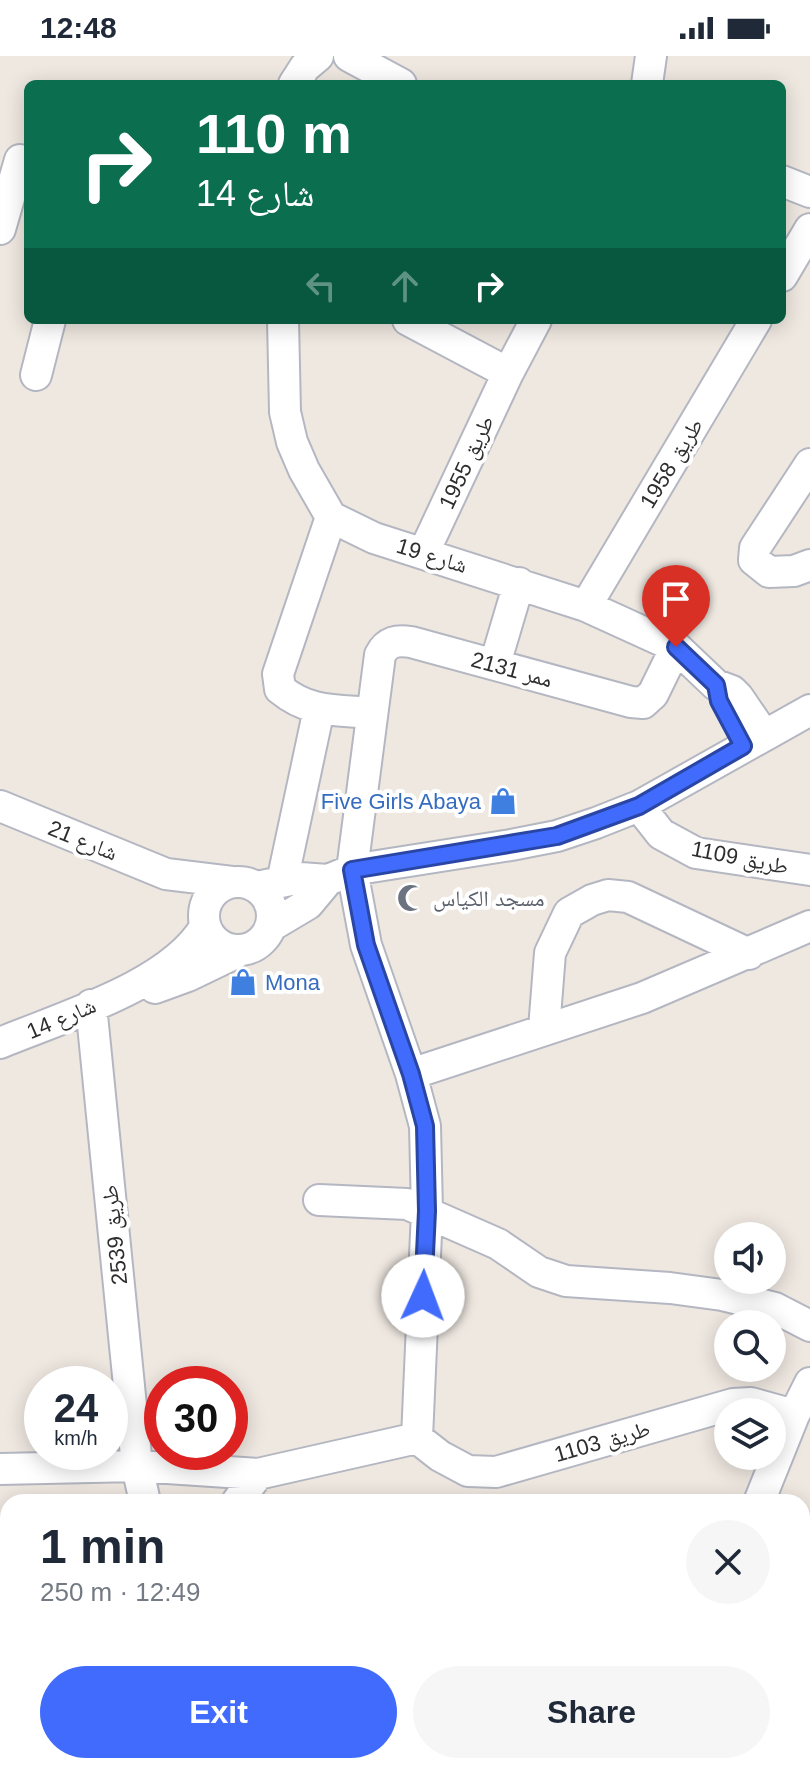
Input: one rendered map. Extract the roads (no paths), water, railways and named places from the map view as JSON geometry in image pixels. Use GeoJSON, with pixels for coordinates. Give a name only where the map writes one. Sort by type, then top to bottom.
{"type":"FeatureCollection","features":[{"type":"Feature","properties":{"kind":"street"},"geometry":{"type":"LineString","coordinates":[[297,80],[318,56]]}},
{"type":"Feature","properties":{"kind":"street"},"geometry":{"type":"LineString","coordinates":[[349,56],[394,80]]}},
{"type":"Feature","properties":{"kind":"street"},"geometry":{"type":"LineString","coordinates":[[648,80],[651,56]]}},
{"type":"Feature","properties":{"kind":"street"},"geometry":{"type":"LineString","coordinates":[[0,229],[16,159]]}},
{"type":"Feature","properties":{"kind":"street"},"geometry":{"type":"LineString","coordinates":[[786,183],[810,192]]}},
{"type":"Feature","properties":{"kind":"street"},"geometry":{"type":"LineString","coordinates":[[786,269],[810,229]]}},
{"type":"Feature","properties":{"kind":"street"},"geometry":{"type":"LineString","coordinates":[[36,375],[49,324]]}},
{"type":"Feature","properties":{"kind":"street"},"geometry":{"type":"LineString","coordinates":[[283,324],[285,412],[292,442],[331,517],[278,674],[280,689],[297,703],[319,709],[372,713]]}},
{"type":"Feature","properties":{"kind":"street"},"geometry":{"type":"LineString","coordinates":[[416,324],[508,373]]}},
{"type":"Feature","properties":{"kind":"street","name":"طريق 1955"},"geometry":{"type":"LineString","coordinates":[[424,552],[534,324]]}},
{"type":"Feature","properties":{"kind":"street","name":"طريق 1958"},"geometry":{"type":"LineString","coordinates":[[586,606],[754,324]]}},
{"type":"Feature","properties":{"kind":"street"},"geometry":{"type":"LineString","coordinates":[[810,464],[755,548],[754,560],[769,572],[794,571],[810,565]]}},
{"type":"Feature","properties":{"kind":"street","name":"شارع 19"},"geometry":{"type":"LineString","coordinates":[[331,517],[374,538],[586,606],[676,647],[716,685],[719,701],[753,740]]}},
{"type":"Feature","properties":{"kind":"street"},"geometry":{"type":"LineString","coordinates":[[495,664],[519,583]]}},
{"type":"Feature","properties":{"kind":"street","name":"ممر 2131"},"geometry":{"type":"LineString","coordinates":[[417,1438],[427,1211],[425,1126],[411,1074],[340,875],[372,713],[380,655],[390,643],[400,640],[411,642],[643,703],[653,694],[676,647]]}},
{"type":"Feature","properties":{"kind":"street"},"geometry":{"type":"LineString","coordinates":[[257,883],[319,709]]}},
{"type":"Feature","properties":{"kind":"street"},"geometry":{"type":"LineString","coordinates":[[257,883],[269,899],[273,916],[271,926],[260,942],[242,950],[223,947],[210,935],[205,925],[207,902],[213,892],[257,883],[340,875],[557,836],[639,806],[810,710]]}},
{"type":"Feature","properties":{"kind":"street","name":"شارع 21"},"geometry":{"type":"LineString","coordinates":[[0,806],[166,874],[257,883]]}},
{"type":"Feature","properties":{"kind":"street","name":"طريق 1109"},"geometry":{"type":"LineString","coordinates":[[639,806],[661,834],[696,853],[810,870]]}},
{"type":"Feature","properties":{"kind":"street","name":"شارع 21"},"geometry":{"type":"LineString","coordinates":[[166,874],[205,925]]}},
{"type":"Feature","properties":{"kind":"street"},"geometry":{"type":"LineString","coordinates":[[271,926],[308,904],[340,875]]}},
{"type":"Feature","properties":{"kind":"street"},"geometry":{"type":"LineString","coordinates":[[544,1029],[550,953],[569,913],[592,900],[608,895],[628,897],[749,954]]}},
{"type":"Feature","properties":{"kind":"street","name":"شارع 14"},"geometry":{"type":"LineString","coordinates":[[122,993],[178,960],[189,950],[205,925]]}},
{"type":"Feature","properties":{"kind":"street"},"geometry":{"type":"LineString","coordinates":[[411,1074],[642,998],[810,926]]}},
{"type":"Feature","properties":{"kind":"street","name":"شارع 14"},"geometry":{"type":"LineString","coordinates":[[0,1043],[122,993],[172,982],[242,950]]}},
{"type":"Feature","properties":{"kind":"street","name":"طريق 2539"},"geometry":{"type":"LineString","coordinates":[[91,1005],[137,1466],[143,1494]]}},
{"type":"Feature","properties":{"kind":"street"},"geometry":{"type":"LineString","coordinates":[[319,1200],[407,1204],[498,1244],[539,1272],[566,1281],[722,1295],[775,1308],[810,1326]]}},
{"type":"Feature","properties":{"kind":"street"},"geometry":{"type":"LineString","coordinates":[[762,1494],[810,1383]]}},
{"type":"Feature","properties":{"kind":"street","name":"طريق 1103"},"geometry":{"type":"LineString","coordinates":[[417,1438],[440,1456],[468,1471],[496,1472],[733,1404],[751,1403],[794,1415]]}},
{"type":"Feature","properties":{"kind":"street"},"geometry":{"type":"LineString","coordinates":[[0,1469],[137,1466],[258,1474],[417,1438]]}},
{"type":"Feature","properties":{"kind":"street"},"geometry":{"type":"LineString","coordinates":[[243,1494],[258,1474]]}},
{"type":"Feature","properties":{"kind":"place","name":"Five Girls Abaya"},"geometry":{"type":"Point","coordinates":[503,801]}},
{"type":"Feature","properties":{"kind":"place","name":"مسجد الكياس"},"geometry":{"type":"Point","coordinates":[411,898]}},
{"type":"Feature","properties":{"kind":"place","name":"Mona"},"geometry":{"type":"Point","coordinates":[243,982]}}]}
